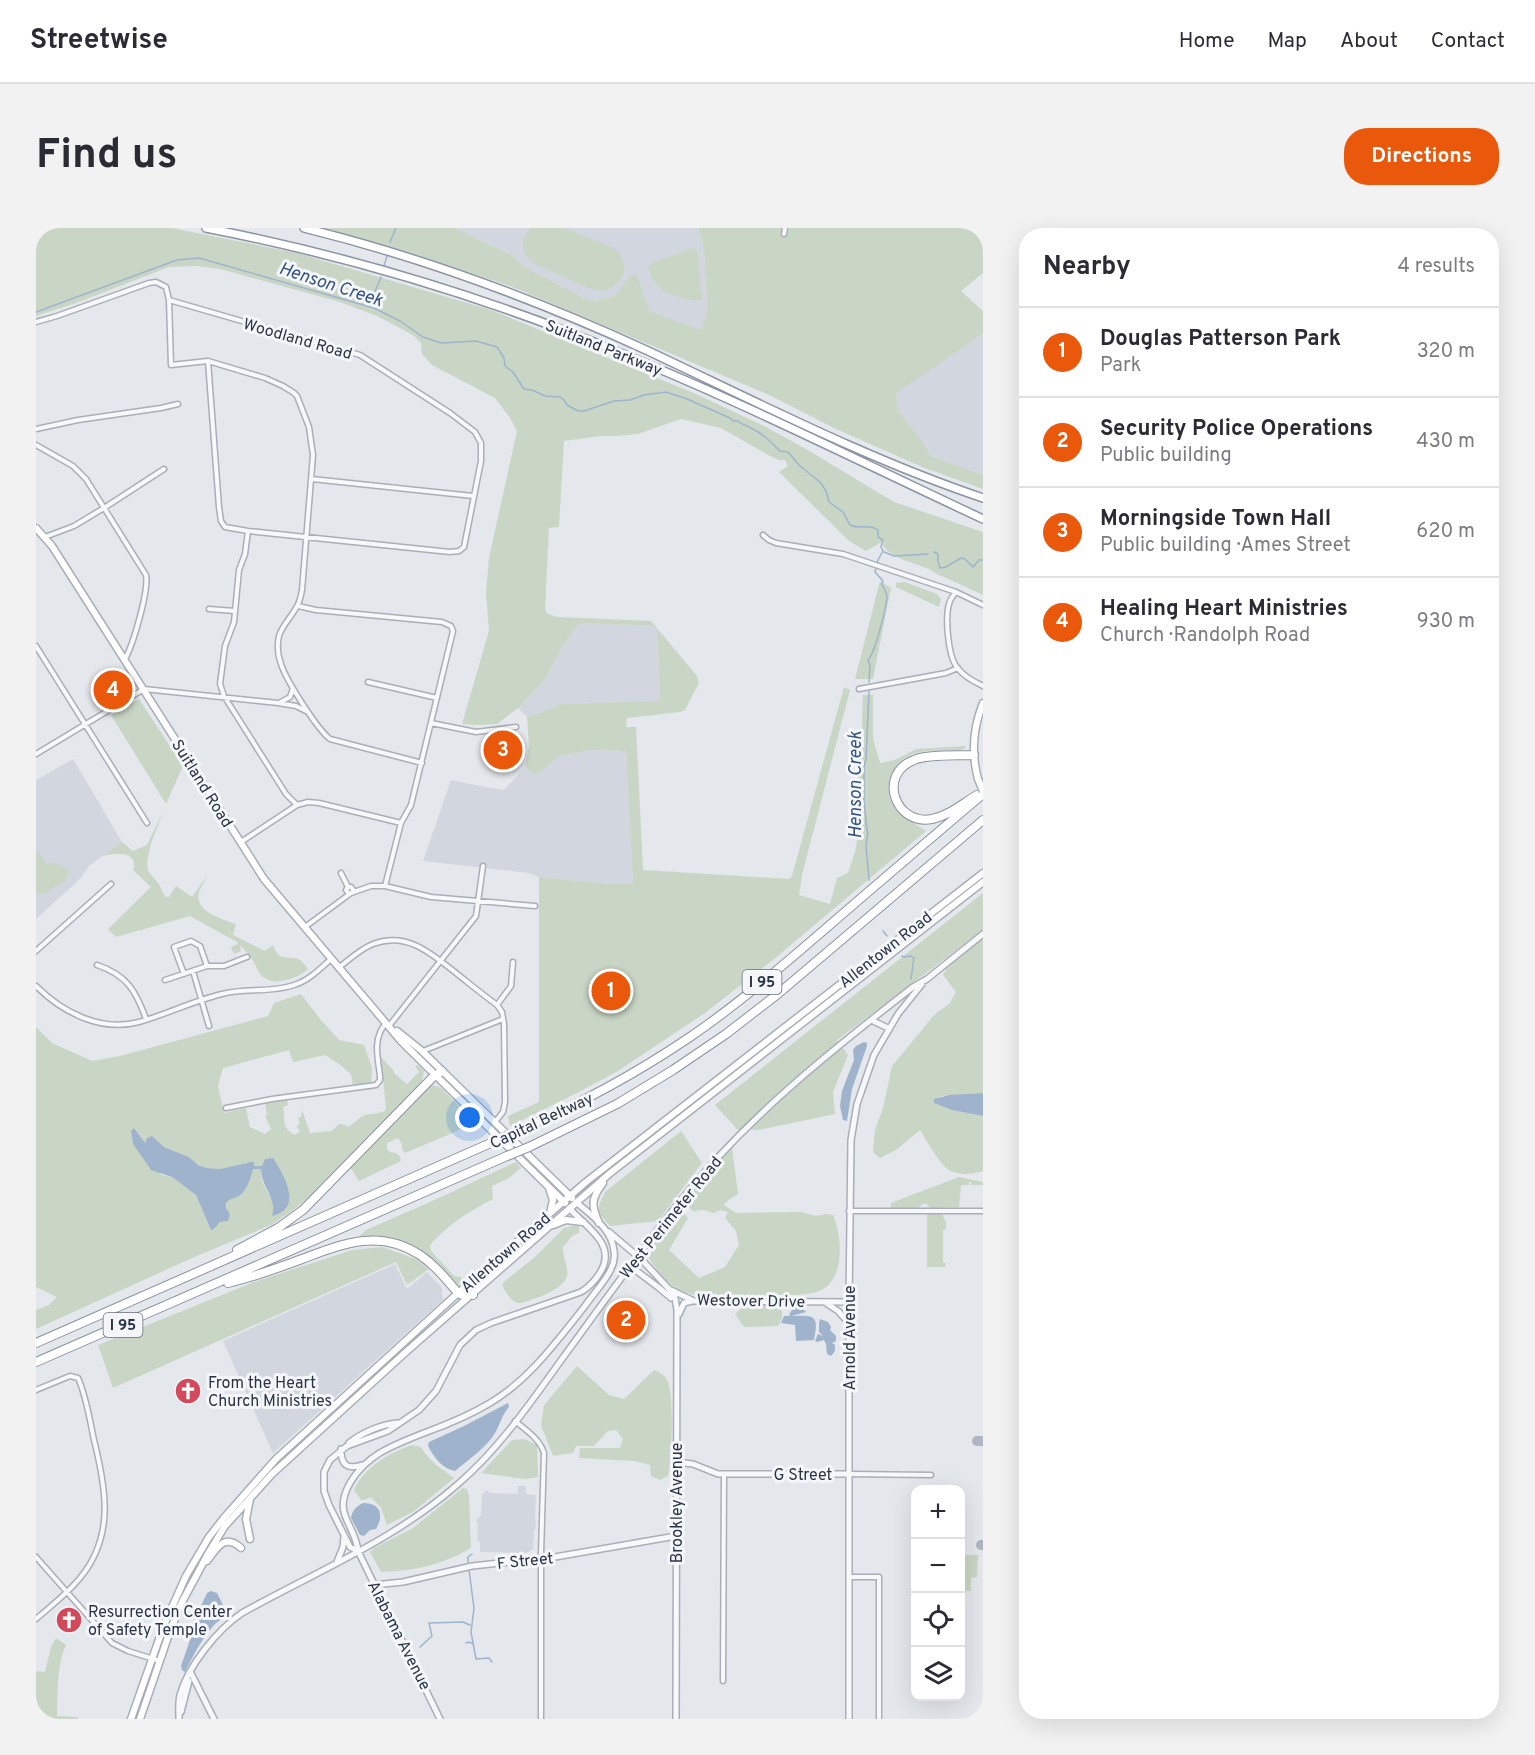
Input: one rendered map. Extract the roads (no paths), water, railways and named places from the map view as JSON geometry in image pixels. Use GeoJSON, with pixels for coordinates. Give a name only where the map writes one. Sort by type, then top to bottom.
{"type":"FeatureCollection","features":[{"type":"Feature","properties":{"kind":"highway","name":"Suitland Parkway"},"geometry":{"type":"LineString","coordinates":[[206,228],[372,268],[483,302],[572,334],[700,387],[983,519]]}},
{"type":"Feature","properties":{"kind":"highway","name":"Suitland Parkway"},"geometry":{"type":"LineString","coordinates":[[304,228],[435,267],[551,309],[639,347],[856,448],[937,482],[983,498]]}},
{"type":"Feature","properties":{"kind":"highway"},"geometry":{"type":"LineString","coordinates":[[974,755],[922,758],[911,761],[895,777],[895,796],[906,813],[915,818],[928,819],[948,814],[983,792]]}},
{"type":"Feature","properties":{"kind":"highway","name":"Capital Beltway"},"geometry":{"type":"LineString","coordinates":[[36,1343],[553,1116],[608,1087],[717,1018],[777,970],[983,792]]}},
{"type":"Feature","properties":{"kind":"highway","name":"Capital Beltway"},"geometry":{"type":"LineString","coordinates":[[36,1362],[529,1147],[616,1104],[673,1070],[726,1034],[779,993],[983,819]]}},
{"type":"Feature","properties":{"kind":"highway"},"geometry":{"type":"LineString","coordinates":[[223,1261],[246,1244],[278,1228],[303,1210],[439,1073]]}},
{"type":"Feature","properties":{"kind":"highway"},"geometry":{"type":"LineString","coordinates":[[209,1287],[239,1280],[341,1244],[369,1240],[391,1242],[415,1252],[435,1267],[459,1293],[473,1295]]}},
{"type":"Feature","properties":{"kind":"main road","name":"Suitland Road"},"geometry":{"type":"LineString","coordinates":[[36,528],[45,537],[125,659],[264,879],[388,1024],[576,1202]]}},
{"type":"Feature","properties":{"kind":"main road"},"geometry":{"type":"LineString","coordinates":[[983,703],[974,735],[974,755],[983,792]]}},
{"type":"Feature","properties":{"kind":"main road","name":"Allentown Road"},"geometry":{"type":"LineString","coordinates":[[140,1719],[173,1623],[208,1552],[225,1526],[290,1457],[609,1174],[983,873]]}},
{"type":"Feature","properties":{"kind":"main road","name":"Allentown Road"},"geometry":{"type":"LineString","coordinates":[[844,986],[983,882]]}},
{"type":"Feature","properties":{"kind":"main road","name":"Suitland Road"},"geometry":{"type":"LineString","coordinates":[[388,1024],[422,1051],[439,1073],[569,1208]]}},
{"type":"Feature","properties":{"kind":"main road","name":"Allentown Road"},"geometry":{"type":"LineString","coordinates":[[131,1719],[170,1608],[186,1576],[209,1537],[229,1511],[284,1450],[563,1201],[624,1151],[680,1115]]}},
{"type":"Feature","properties":{"kind":"main road"},"geometry":{"type":"LineString","coordinates":[[599,1223],[594,1211],[593,1200],[609,1174]]}},
{"type":"Feature","properties":{"kind":"main road"},"geometry":{"type":"LineString","coordinates":[[558,1186],[571,1187],[586,1182]]}},
{"type":"Feature","properties":{"kind":"main road"},"geometry":{"type":"LineString","coordinates":[[547,1185],[552,1198],[550,1213]]}},
{"type":"Feature","properties":{"kind":"main road"},"geometry":{"type":"LineString","coordinates":[[544,1230],[566,1220],[583,1222]]}},
{"type":"Feature","properties":{"kind":"main road"},"geometry":{"type":"LineString","coordinates":[[250,1539],[246,1519],[251,1497]]}},
{"type":"Feature","properties":{"kind":"main road"},"geometry":{"type":"LineString","coordinates":[[193,1581],[220,1544],[229,1541],[241,1548]]}},
{"type":"Feature","properties":{"kind":"street"},"geometry":{"type":"LineString","coordinates":[[784,228],[784,234]]}},
{"type":"Feature","properties":{"kind":"street","name":"Woodland Road"},"geometry":{"type":"LineString","coordinates":[[36,322],[148,283],[162,284],[166,287],[169,300],[353,353],[375,364],[450,413],[478,436],[481,443],[481,462],[464,547],[456,552],[306,537]]}},
{"type":"Feature","properties":{"kind":"street"},"geometry":{"type":"LineString","coordinates":[[169,300],[171,365],[208,361],[265,378],[294,393],[309,427],[313,455],[312,479],[302,590],[298,606],[280,633],[279,640],[280,663],[293,687],[322,731],[330,739],[422,763]]}},
{"type":"Feature","properties":{"kind":"street"},"geometry":{"type":"LineString","coordinates":[[208,361],[221,521],[225,527],[306,537]]}},
{"type":"Feature","properties":{"kind":"street"},"geometry":{"type":"LineString","coordinates":[[36,429],[178,404]]}},
{"type":"Feature","properties":{"kind":"street"},"geometry":{"type":"LineString","coordinates":[[36,445],[73,466],[86,479],[144,571],[147,585],[131,647],[125,659]]}},
{"type":"Feature","properties":{"kind":"street"},"geometry":{"type":"LineString","coordinates":[[45,537],[74,526],[164,469]]}},
{"type":"Feature","properties":{"kind":"street"},"geometry":{"type":"LineString","coordinates":[[312,479],[473,496]]}},
{"type":"Feature","properties":{"kind":"street"},"geometry":{"type":"LineString","coordinates":[[248,531],[245,554],[239,570],[233,628],[225,646],[220,684],[224,696],[286,794],[297,806]]}},
{"type":"Feature","properties":{"kind":"street"},"geometry":{"type":"LineString","coordinates":[[764,535],[776,543],[831,550],[956,592],[983,605]]}},
{"type":"Feature","properties":{"kind":"street"},"geometry":{"type":"LineString","coordinates":[[956,592],[949,602],[948,613],[952,657],[958,668],[983,686]]}},
{"type":"Feature","properties":{"kind":"street"},"geometry":{"type":"LineString","coordinates":[[298,606],[316,610],[438,621],[451,626],[454,634],[411,805],[401,824],[386,886]]}},
{"type":"Feature","properties":{"kind":"street"},"geometry":{"type":"LineString","coordinates":[[209,609],[235,611]]}},
{"type":"Feature","properties":{"kind":"street"},"geometry":{"type":"LineString","coordinates":[[36,646],[147,823]]}},
{"type":"Feature","properties":{"kind":"street"},"geometry":{"type":"LineString","coordinates":[[859,689],[945,673],[958,668]]}},
{"type":"Feature","properties":{"kind":"street"},"geometry":{"type":"LineString","coordinates":[[368,682],[437,698]]}},
{"type":"Feature","properties":{"kind":"street"},"geometry":{"type":"LineString","coordinates":[[278,703],[290,697],[293,687]]}},
{"type":"Feature","properties":{"kind":"street"},"geometry":{"type":"LineString","coordinates":[[36,754],[144,689],[278,703],[296,706],[309,712]]}},
{"type":"Feature","properties":{"kind":"street"},"geometry":{"type":"LineString","coordinates":[[431,723],[476,732],[516,727]]}},
{"type":"Feature","properties":{"kind":"street"},"geometry":{"type":"LineString","coordinates":[[240,842],[297,806],[308,802],[401,824]]}},
{"type":"Feature","properties":{"kind":"street"},"geometry":{"type":"LineString","coordinates":[[226,1108],[376,1085],[380,1076],[376,1050],[378,1038],[476,916],[483,866]]}},
{"type":"Feature","properties":{"kind":"street"},"geometry":{"type":"LineString","coordinates":[[341,873],[349,894]]}},
{"type":"Feature","properties":{"kind":"street"},"geometry":{"type":"LineString","coordinates":[[36,951],[111,884]]}},
{"type":"Feature","properties":{"kind":"street"},"geometry":{"type":"LineString","coordinates":[[304,928],[349,894],[371,886],[386,886],[425,896],[535,906]]}},
{"type":"Feature","properties":{"kind":"street"},"geometry":{"type":"LineString","coordinates":[[348,887],[354,891]]}},
{"type":"Feature","properties":{"kind":"street"},"geometry":{"type":"LineString","coordinates":[[927,979],[983,934]]}},
{"type":"Feature","properties":{"kind":"street"},"geometry":{"type":"LineString","coordinates":[[338,968],[371,945],[389,940],[404,941],[422,947],[497,1005],[503,1019],[505,1107],[495,1123]]}},
{"type":"Feature","properties":{"kind":"street"},"geometry":{"type":"LineString","coordinates":[[184,974],[174,947],[191,941],[200,946],[207,966]]}},
{"type":"Feature","properties":{"kind":"street"},"geometry":{"type":"LineString","coordinates":[[165,980],[207,966],[224,966],[248,957]]}},
{"type":"Feature","properties":{"kind":"street"},"geometry":{"type":"LineString","coordinates":[[36,986],[49,1000],[85,1019],[119,1024],[146,1020],[201,1000],[233,992],[294,986],[307,979],[331,959]]}},
{"type":"Feature","properties":{"kind":"street"},"geometry":{"type":"LineString","coordinates":[[497,1005],[511,986],[513,962]]}},
{"type":"Feature","properties":{"kind":"street"},"geometry":{"type":"LineString","coordinates":[[97,965],[112,971],[127,982],[139,999],[146,1020]]}},
{"type":"Feature","properties":{"kind":"street"},"geometry":{"type":"LineString","coordinates":[[193,971],[209,1026]]}},
{"type":"Feature","properties":{"kind":"street","name":"West Perimeter Road"},"geometry":{"type":"LineString","coordinates":[[191,1673],[213,1638],[242,1613],[402,1527],[445,1495],[475,1468],[515,1421],[637,1256],[696,1181],[748,1126],[824,1057],[913,987],[927,979]]}},
{"type":"Feature","properties":{"kind":"street","name":"Arnold Avenue"},"geometry":{"type":"LineString","coordinates":[[849,1719],[850,1152],[857,1104],[868,1069],[888,1028],[927,979]]}},
{"type":"Feature","properties":{"kind":"street"},"geometry":{"type":"LineString","coordinates":[[422,1051],[503,1019]]}},
{"type":"Feature","properties":{"kind":"street"},"geometry":{"type":"LineString","coordinates":[[871,1020],[888,1028]]}},
{"type":"Feature","properties":{"kind":"street","name":"Westover Drive"},"geometry":{"type":"LineString","coordinates":[[576,1202],[637,1256],[669,1289],[694,1301],[849,1302]]}},
{"type":"Feature","properties":{"kind":"street"},"geometry":{"type":"LineString","coordinates":[[358,1551],[350,1547],[329,1505],[323,1486],[330,1460],[341,1449],[388,1431],[419,1410],[433,1396],[458,1349],[476,1330],[581,1292],[591,1285],[603,1268],[606,1259],[605,1249],[600,1239],[569,1208]]}},
{"type":"Feature","properties":{"kind":"street"},"geometry":{"type":"LineString","coordinates":[[849,1211],[983,1209]]}},
{"type":"Feature","properties":{"kind":"street"},"geometry":{"type":"LineString","coordinates":[[358,1551],[357,1543],[345,1519],[343,1503],[349,1485],[363,1465],[385,1449],[489,1404],[522,1378],[554,1346],[610,1271],[614,1253],[607,1231]]}},
{"type":"Feature","properties":{"kind":"street","name":"Westover Drive"},"geometry":{"type":"LineString","coordinates":[[630,1266],[668,1295],[675,1308]]}},
{"type":"Feature","properties":{"kind":"street","name":"Brookley Avenue"},"geometry":{"type":"LineString","coordinates":[[669,1289],[675,1298],[676,1321],[676,1719]]}},
{"type":"Feature","properties":{"kind":"street"},"geometry":{"type":"LineString","coordinates":[[675,1308],[687,1298]]}},
{"type":"Feature","properties":{"kind":"street"},"geometry":{"type":"LineString","coordinates":[[676,1321],[682,1305],[688,1301],[694,1301]]}},
{"type":"Feature","properties":{"kind":"street"},"geometry":{"type":"LineString","coordinates":[[825,1302],[849,1323]]}},
{"type":"Feature","properties":{"kind":"street"},"geometry":{"type":"LineString","coordinates":[[36,1390],[70,1377],[76,1376],[80,1381],[100,1464],[106,1507],[102,1531],[94,1555],[82,1576],[36,1619]]}},
{"type":"Feature","properties":{"kind":"street"},"geometry":{"type":"LineString","coordinates":[[515,1421],[540,1443],[543,1453],[540,1719]]}},
{"type":"Feature","properties":{"kind":"street"},"geometry":{"type":"LineString","coordinates":[[341,1449],[344,1464],[351,1467],[363,1465]]}},
{"type":"Feature","properties":{"kind":"street","name":"G Street"},"geometry":{"type":"LineString","coordinates":[[676,1462],[693,1464],[714,1473],[724,1474],[931,1475]]}},
{"type":"Feature","properties":{"kind":"street"},"geometry":{"type":"LineString","coordinates":[[723,1681],[724,1474]]}},
{"type":"Feature","properties":{"kind":"street"},"geometry":{"type":"LineString","coordinates":[[337,1562],[343,1547],[344,1535]]}},
{"type":"Feature","properties":{"kind":"street","name":"F Street"},"geometry":{"type":"LineString","coordinates":[[375,1585],[403,1582],[472,1566],[541,1558],[676,1536]]}},
{"type":"Feature","properties":{"kind":"street","name":"Alabama Avenue"},"geometry":{"type":"LineString","coordinates":[[358,1551],[440,1719]]}},
{"type":"Feature","properties":{"kind":"street"},"geometry":{"type":"LineString","coordinates":[[36,1557],[112,1643],[160,1661]]}},
{"type":"Feature","properties":{"kind":"street"},"geometry":{"type":"LineString","coordinates":[[849,1577],[879,1577],[879,1719]]}},
{"type":"Feature","properties":{"kind":"street"},"geometry":{"type":"LineString","coordinates":[[179,1718],[191,1673]]}},
{"type":"Feature","properties":{"kind":"street"},"geometry":{"type":"LineString","coordinates":[[191,1673],[214,1719]]}},
{"type":"Feature","properties":{"kind":"water"},"geometry":{"type":"Polygon","coordinates":[[[864,1042],[867,1046],[852,1089],[847,1121],[843,1120],[840,1106],[842,1091],[854,1060],[853,1050],[864,1042]]]}},
{"type":"Feature","properties":{"kind":"water"},"geometry":{"type":"Polygon","coordinates":[[[983,1093],[983,1116],[952,1110],[934,1103],[934,1099],[949,1095],[983,1093]]]}},
{"type":"Feature","properties":{"kind":"water"},"geometry":{"type":"Polygon","coordinates":[[[134,1128],[145,1143],[147,1138],[152,1136],[164,1147],[189,1157],[198,1165],[206,1168],[220,1169],[251,1162],[254,1162],[254,1166],[262,1166],[265,1159],[273,1158],[289,1191],[287,1206],[282,1212],[272,1216],[273,1204],[261,1169],[253,1169],[244,1191],[226,1203],[230,1214],[228,1221],[220,1222],[211,1230],[196,1195],[172,1177],[151,1170],[133,1144],[131,1131],[134,1128]]]}},
{"type":"Feature","properties":{"kind":"water"},"geometry":{"type":"Polygon","coordinates":[[[793,1308],[802,1308],[806,1312],[792,1316],[814,1318],[816,1326],[814,1340],[796,1341],[795,1325],[781,1323],[784,1316],[791,1316],[789,1315],[793,1308]]]}},
{"type":"Feature","properties":{"kind":"water"},"geometry":{"type":"Polygon","coordinates":[[[820,1319],[828,1322],[830,1330],[836,1336],[836,1341],[832,1343],[835,1345],[835,1351],[831,1356],[827,1354],[824,1340],[815,1341],[818,1334],[823,1336],[819,1332],[820,1319]]]}},
{"type":"Feature","properties":{"kind":"water"},"geometry":{"type":"Polygon","coordinates":[[[508,1403],[509,1407],[487,1444],[455,1471],[442,1465],[428,1446],[429,1442],[508,1403]]]}},
{"type":"Feature","properties":{"kind":"water"},"geometry":{"type":"Polygon","coordinates":[[[363,1503],[374,1505],[380,1515],[376,1529],[370,1530],[364,1536],[360,1535],[351,1518],[355,1509],[363,1503]]]}},
{"type":"Feature","properties":{"kind":"water"},"geometry":{"type":"Polygon","coordinates":[[[211,1591],[217,1593],[227,1615],[206,1635],[185,1672],[181,1666],[198,1623],[200,1608],[207,1593],[211,1591]]]}},
{"type":"Feature","properties":{"kind":"waterway"},"geometry":{"type":"LineString","coordinates":[[390,242],[396,228]]}},
{"type":"Feature","properties":{"kind":"waterway"},"geometry":{"type":"LineString","coordinates":[[384,266],[387,256]]}},
{"type":"Feature","properties":{"kind":"waterway","name":"Henson Creek"},"geometry":{"type":"LineString","coordinates":[[36,312],[177,260],[199,258],[374,308],[400,321],[423,337],[441,343],[476,341],[497,347],[504,358],[505,366],[513,372],[524,389],[545,396],[560,397],[567,405],[578,411],[614,401],[666,392],[687,399],[733,421],[738,421],[763,435],[780,451],[788,452],[799,465],[821,483],[829,502],[843,512],[850,525],[878,530],[878,537],[883,540],[881,547],[883,551],[875,572],[883,581],[887,598],[877,640],[868,660],[869,682]]}},
{"type":"Feature","properties":{"kind":"waterway"},"geometry":{"type":"LineString","coordinates":[[358,302],[374,294],[381,277]]}},
{"type":"Feature","properties":{"kind":"waterway","name":"Henson Creek"},"geometry":{"type":"LineString","coordinates":[[884,552],[894,556],[928,554]]}},
{"type":"Feature","properties":{"kind":"waterway","name":"Henson Creek"},"geometry":{"type":"LineString","coordinates":[[934,552],[938,554],[940,568],[961,558],[973,567],[979,560],[983,560]]}},
{"type":"Feature","properties":{"kind":"waterway","name":"Henson Creek"},"geometry":{"type":"LineString","coordinates":[[869,691],[864,767],[869,880]]}},
{"type":"Feature","properties":{"kind":"waterway","name":"Henson Creek"},"geometry":{"type":"LineString","coordinates":[[883,931],[887,936]]}},
{"type":"Feature","properties":{"kind":"waterway","name":"Henson Creek"},"geometry":{"type":"LineString","coordinates":[[902,956],[914,958],[911,979]]}},
{"type":"Feature","properties":{"kind":"waterway"},"geometry":{"type":"LineString","coordinates":[[468,1562],[468,1557],[472,1554]]}},
{"type":"Feature","properties":{"kind":"waterway"},"geometry":{"type":"LineString","coordinates":[[469,1570],[474,1608],[471,1632],[476,1659],[489,1658],[492,1662]]}},
{"type":"Feature","properties":{"kind":"waterway"},"geometry":{"type":"LineString","coordinates":[[420,1647],[432,1636],[429,1623],[463,1622],[470,1625]]}},
{"type":"Feature","properties":{"kind":"waterway"},"geometry":{"type":"LineString","coordinates":[[466,1643],[473,1644]]}},
{"type":"Feature","properties":{"kind":"place","name":"Healing Heart Ministries"},"geometry":{"type":"Point","coordinates":[113,690]}},
{"type":"Feature","properties":{"kind":"place","name":"Morningside Town Hall"},"geometry":{"type":"Point","coordinates":[503,750]}},
{"type":"Feature","properties":{"kind":"place","name":"Douglas Patterson Park"},"geometry":{"type":"Point","coordinates":[611,991]}},
{"type":"Feature","properties":{"kind":"place","name":"Security Police Operations"},"geometry":{"type":"Point","coordinates":[626,1320]}},
{"type":"Feature","properties":{"kind":"place","name":"From the Heart Church Ministries"},"geometry":{"type":"Point","coordinates":[188,1391]}},
{"type":"Feature","properties":{"kind":"place","name":"Resurrection Center of Safety Temple"},"geometry":{"type":"Point","coordinates":[69,1620]}}]}
